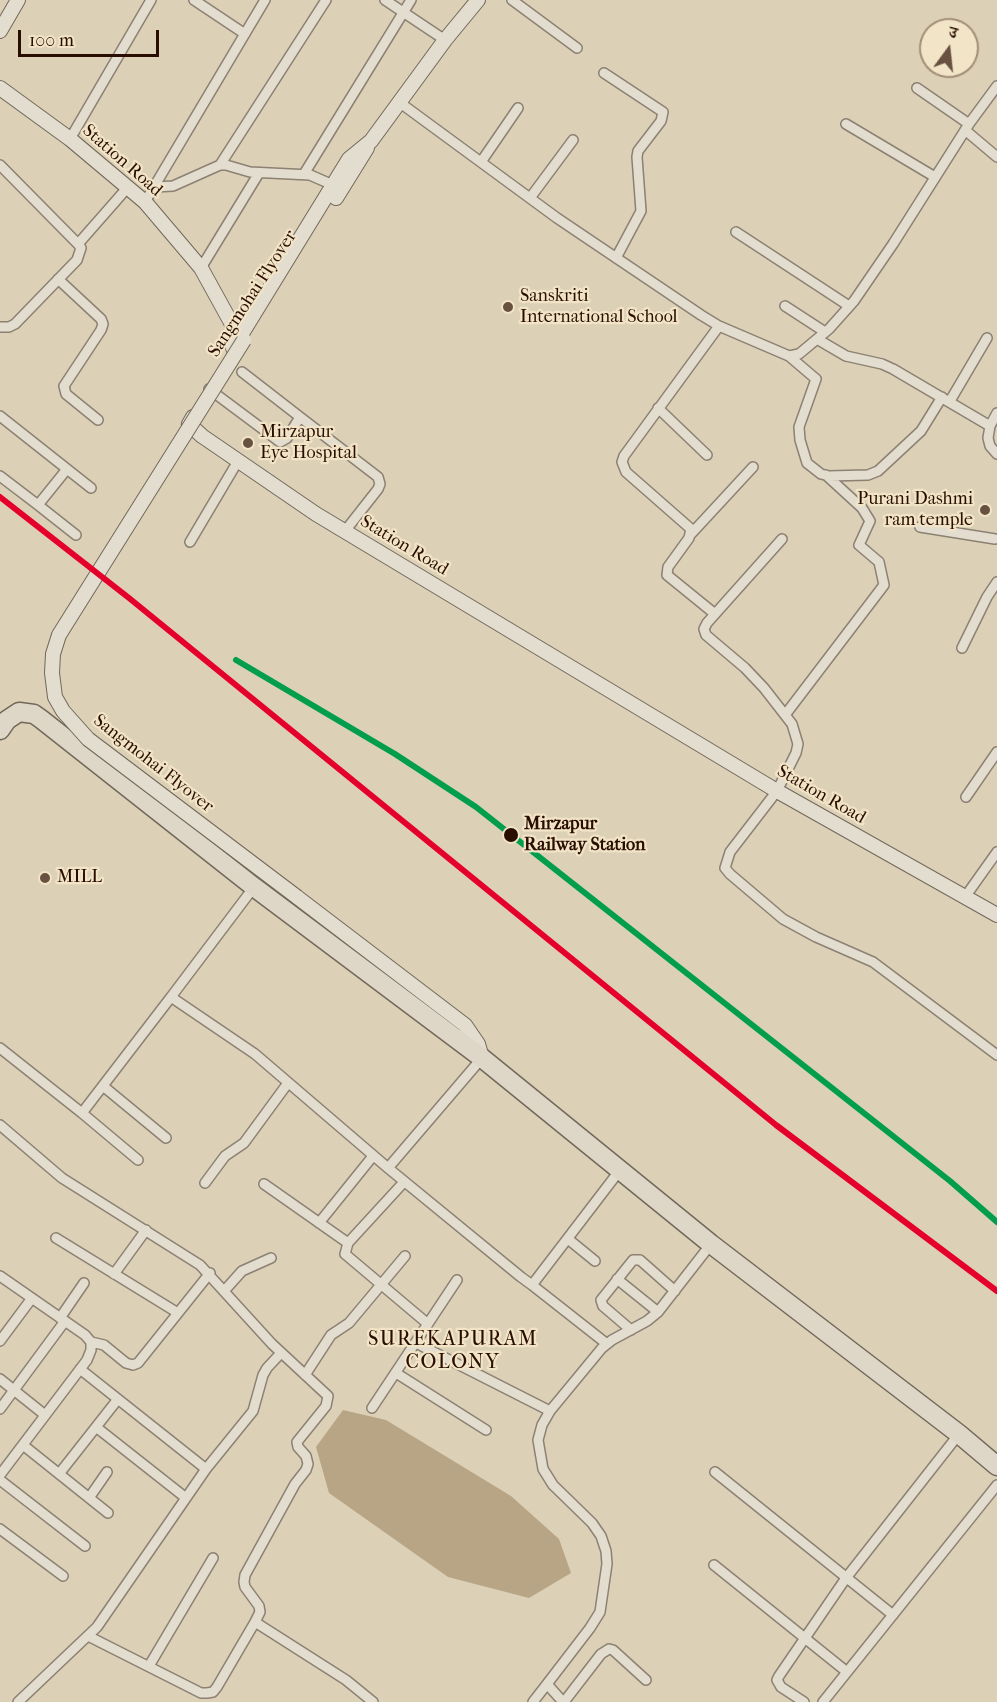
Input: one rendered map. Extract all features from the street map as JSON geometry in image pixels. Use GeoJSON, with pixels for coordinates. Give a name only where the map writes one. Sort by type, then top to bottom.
{"type":"FeatureCollection","features":[{"type":"Feature","properties":{"kind":"highway"},"geometry":{"type":"LineString","coordinates":[[0,730],[12,715],[19,712],[34,714],[254,887],[482,1058],[711,1244],[959,1434],[997,1466]]}},
{"type":"Feature","properties":{"kind":"main road"},"geometry":{"type":"LineString","coordinates":[[0,31],[18,0]]}},
{"type":"Feature","properties":{"kind":"main road"},"geometry":{"type":"LineString","coordinates":[[241,339],[349,159],[371,141],[445,40],[478,0]]}},
{"type":"Feature","properties":{"kind":"main road","name":"Station Road"},"geometry":{"type":"LineString","coordinates":[[0,88],[70,139],[145,202],[201,268],[241,339],[189,424],[202,436],[316,514],[777,791],[997,915]]}},
{"type":"Feature","properties":{"kind":"main road","name":"Sangmohai Flyover"},"geometry":{"type":"LineString","coordinates":[[371,141],[304,249],[241,339],[60,635],[52,654],[55,697],[63,711],[88,739],[465,1025],[478,1044],[482,1058]]}},
{"type":"Feature","properties":{"kind":"street"},"geometry":{"type":"LineString","coordinates":[[70,139],[151,0]]}},
{"type":"Feature","properties":{"kind":"street"},"geometry":{"type":"LineString","coordinates":[[194,0],[245,34]]}},
{"type":"Feature","properties":{"kind":"street"},"geometry":{"type":"LineString","coordinates":[[145,202],[265,0]]}},
{"type":"Feature","properties":{"kind":"street"},"geometry":{"type":"LineString","coordinates":[[154,187],[180,184],[220,165],[326,0]]}},
{"type":"Feature","properties":{"kind":"street"},"geometry":{"type":"LineString","coordinates":[[385,0],[445,40]]}},
{"type":"Feature","properties":{"kind":"street"},"geometry":{"type":"LineString","coordinates":[[304,174],[411,0]]}},
{"type":"Feature","properties":{"kind":"street"},"geometry":{"type":"LineString","coordinates":[[512,0],[577,48]]}},
{"type":"Feature","properties":{"kind":"street"},"geometry":{"type":"LineString","coordinates":[[604,73],[663,112],[661,121],[638,151],[636,162],[641,211],[616,258]]}},
{"type":"Feature","properties":{"kind":"street"},"geometry":{"type":"LineString","coordinates":[[789,356],[799,354],[817,339],[849,306],[893,244],[967,127],[997,86]]}},
{"type":"Feature","properties":{"kind":"street"},"geometry":{"type":"LineString","coordinates":[[917,88],[967,127],[997,157]]}},
{"type":"Feature","properties":{"kind":"street"},"geometry":{"type":"LineString","coordinates":[[399,102],[530,198],[719,326],[789,356],[816,380],[799,427],[800,440],[807,463],[813,470],[826,475],[868,475],[878,471],[921,431],[946,399],[987,338]]}},
{"type":"Feature","properties":{"kind":"street"},"geometry":{"type":"LineString","coordinates":[[481,162],[518,108]]}},
{"type":"Feature","properties":{"kind":"street"},"geometry":{"type":"LineString","coordinates":[[846,124],[935,177]]}},
{"type":"Feature","properties":{"kind":"street"},"geometry":{"type":"LineString","coordinates":[[530,198],[573,140]]}},
{"type":"Feature","properties":{"kind":"street"},"geometry":{"type":"LineString","coordinates":[[0,165],[81,248],[80,253],[58,279],[15,324],[0,327]]}},
{"type":"Feature","properties":{"kind":"street"},"geometry":{"type":"LineString","coordinates":[[220,165],[260,173],[304,174],[333,185]]}},
{"type":"Feature","properties":{"kind":"street"},"geometry":{"type":"LineString","coordinates":[[201,268],[260,173]]}},
{"type":"Feature","properties":{"kind":"street"},"geometry":{"type":"LineString","coordinates":[[78,244],[128,187]]}},
{"type":"Feature","properties":{"kind":"street"},"geometry":{"type":"LineString","coordinates":[[736,232],[849,306]]}},
{"type":"Feature","properties":{"kind":"street"},"geometry":{"type":"LineString","coordinates":[[58,279],[98,314],[103,324],[64,386],[66,394],[98,420]]}},
{"type":"Feature","properties":{"kind":"street"},"geometry":{"type":"LineString","coordinates":[[786,306],[825,332]]}},
{"type":"Feature","properties":{"kind":"street"},"geometry":{"type":"LineString","coordinates":[[691,534],[688,525],[635,481],[623,467],[624,456],[719,326]]}},
{"type":"Feature","properties":{"kind":"street"},"geometry":{"type":"LineString","coordinates":[[817,339],[846,357],[884,364],[990,426]]}},
{"type":"Feature","properties":{"kind":"street"},"geometry":{"type":"LineString","coordinates":[[242,372],[380,480],[378,489],[345,531]]}},
{"type":"Feature","properties":{"kind":"street"},"geometry":{"type":"LineString","coordinates":[[209,389],[280,442],[287,438],[300,417]]}},
{"type":"Feature","properties":{"kind":"street"},"geometry":{"type":"LineString","coordinates":[[658,408],[707,455]]}},
{"type":"Feature","properties":{"kind":"street"},"geometry":{"type":"LineString","coordinates":[[997,413],[990,426],[988,438],[990,446],[997,454]]}},
{"type":"Feature","properties":{"kind":"street"},"geometry":{"type":"LineString","coordinates":[[0,416],[91,488]]}},
{"type":"Feature","properties":{"kind":"street"},"geometry":{"type":"LineString","coordinates":[[190,542],[238,461]]}},
{"type":"Feature","properties":{"kind":"street"},"geometry":{"type":"LineString","coordinates":[[714,614],[667,575],[668,567],[691,534],[753,467]]}},
{"type":"Feature","properties":{"kind":"street"},"geometry":{"type":"LineString","coordinates":[[38,505],[68,469]]}},
{"type":"Feature","properties":{"kind":"street"},"geometry":{"type":"LineString","coordinates":[[785,716],[884,585],[879,562],[859,545],[870,521],[862,508],[826,475]]}},
{"type":"Feature","properties":{"kind":"street"},"geometry":{"type":"LineString","coordinates":[[0,476],[76,535]]}},
{"type":"Feature","properties":{"kind":"street"},"geometry":{"type":"LineString","coordinates":[[920,527],[996,539]]}},
{"type":"Feature","properties":{"kind":"street"},"geometry":{"type":"LineString","coordinates":[[782,539],[714,614],[704,629],[706,635],[745,668],[785,716],[796,733],[798,744],[796,753],[777,791],[730,852],[725,868],[783,919],[816,937],[873,962],[997,1055]]}},
{"type":"Feature","properties":{"kind":"street"},"geometry":{"type":"LineString","coordinates":[[962,648],[987,597],[997,582]]}},
{"type":"Feature","properties":{"kind":"street"},"geometry":{"type":"LineString","coordinates":[[966,797],[996,756]]}},
{"type":"Feature","properties":{"kind":"street"},"geometry":{"type":"LineString","coordinates":[[965,897],[997,852]]}},
{"type":"Feature","properties":{"kind":"street"},"geometry":{"type":"LineString","coordinates":[[82,1113],[254,887]]}},
{"type":"Feature","properties":{"kind":"street"},"geometry":{"type":"LineString","coordinates":[[171,997],[255,1054],[404,1182],[607,1344]]}},
{"type":"Feature","properties":{"kind":"street"},"geometry":{"type":"LineString","coordinates":[[0,1048],[138,1160]]}},
{"type":"Feature","properties":{"kind":"street"},"geometry":{"type":"LineString","coordinates":[[388,1168],[482,1058]]}},
{"type":"Feature","properties":{"kind":"street"},"geometry":{"type":"LineString","coordinates":[[205,1183],[225,1156],[244,1143],[288,1083]]}},
{"type":"Feature","properties":{"kind":"street"},"geometry":{"type":"LineString","coordinates":[[103,1086],[166,1138]]}},
{"type":"Feature","properties":{"kind":"street"},"geometry":{"type":"LineString","coordinates":[[0,1125],[62,1178],[185,1254],[210,1273],[281,1353],[325,1392],[328,1401],[297,1442],[306,1456],[308,1464],[306,1470],[295,1484],[246,1575],[245,1587],[259,1606],[260,1612],[213,1692],[201,1692],[88,1636]]}},
{"type":"Feature","properties":{"kind":"street"},"geometry":{"type":"LineString","coordinates":[[319,1223],[373,1156]]}},
{"type":"Feature","properties":{"kind":"street"},"geometry":{"type":"LineString","coordinates":[[532,1285],[620,1170]]}},
{"type":"Feature","properties":{"kind":"street"},"geometry":{"type":"LineString","coordinates":[[404,1182],[348,1243],[345,1254],[428,1324]]}},
{"type":"Feature","properties":{"kind":"street"},"geometry":{"type":"LineString","coordinates":[[264,1184],[348,1243]]}},
{"type":"Feature","properties":{"kind":"street"},"geometry":{"type":"LineString","coordinates":[[114,1274],[146,1230]]}},
{"type":"Feature","properties":{"kind":"street"},"geometry":{"type":"LineString","coordinates":[[56,1238],[178,1313]]}},
{"type":"Feature","properties":{"kind":"street"},"geometry":{"type":"LineString","coordinates":[[568,1239],[595,1261]]}},
{"type":"Feature","properties":{"kind":"street"},"geometry":{"type":"LineString","coordinates":[[533,1702],[600,1612],[607,1564],[601,1536],[592,1523],[553,1485],[543,1469],[538,1440],[542,1425],[550,1411],[607,1344],[658,1312],[711,1244]]}},
{"type":"Feature","properties":{"kind":"street"},"geometry":{"type":"LineString","coordinates":[[305,1375],[331,1335],[349,1323],[405,1256]]}},
{"type":"Feature","properties":{"kind":"street"},"geometry":{"type":"LineString","coordinates":[[225,1290],[242,1271],[271,1258]]}},
{"type":"Feature","properties":{"kind":"street"},"geometry":{"type":"LineString","coordinates":[[631,1329],[601,1303],[603,1296],[628,1265],[636,1259],[675,1291]]}},
{"type":"Feature","properties":{"kind":"street"},"geometry":{"type":"LineString","coordinates":[[1,1280],[85,1335],[91,1342],[104,1346],[126,1363],[133,1365],[138,1363],[210,1273]]}},
{"type":"Feature","properties":{"kind":"street"},"geometry":{"type":"LineString","coordinates":[[617,1278],[658,1312]]}},
{"type":"Feature","properties":{"kind":"street"},"geometry":{"type":"LineString","coordinates":[[372,1408],[458,1280]]}},
{"type":"Feature","properties":{"kind":"street"},"geometry":{"type":"LineString","coordinates":[[0,1409],[63,1320],[84,1283]]}},
{"type":"Feature","properties":{"kind":"street"},"geometry":{"type":"LineString","coordinates":[[0,1341],[32,1299]]}},
{"type":"Feature","properties":{"kind":"street"},"geometry":{"type":"LineString","coordinates":[[0,1474],[80,1369],[91,1350],[91,1342]]}},
{"type":"Feature","properties":{"kind":"street"},"geometry":{"type":"LineString","coordinates":[[416,1342],[550,1411]]}},
{"type":"Feature","properties":{"kind":"street"},"geometry":{"type":"LineString","coordinates":[[18,1702],[88,1636],[109,1611],[206,1469],[253,1411],[267,1368],[281,1353]]}},
{"type":"Feature","properties":{"kind":"street"},"geometry":{"type":"LineString","coordinates":[[80,1369],[206,1469]]}},
{"type":"Feature","properties":{"kind":"street"},"geometry":{"type":"LineString","coordinates":[[396,1372],[486,1430]]}},
{"type":"Feature","properties":{"kind":"street"},"geometry":{"type":"LineString","coordinates":[[0,1379],[45,1414]]}},
{"type":"Feature","properties":{"kind":"street"},"geometry":{"type":"LineString","coordinates":[[59,1474],[118,1399]]}},
{"type":"Feature","properties":{"kind":"street"},"geometry":{"type":"LineString","coordinates":[[96,1427],[186,1498]]}},
{"type":"Feature","properties":{"kind":"street"},"geometry":{"type":"LineString","coordinates":[[804,1702],[781,1687],[777,1680],[846,1578],[959,1434]]}},
{"type":"Feature","properties":{"kind":"street"},"geometry":{"type":"LineString","coordinates":[[23,1445],[108,1513]]}},
{"type":"Feature","properties":{"kind":"street"},"geometry":{"type":"LineString","coordinates":[[89,1498],[107,1472]]}},
{"type":"Feature","properties":{"kind":"street"},"geometry":{"type":"LineString","coordinates":[[715,1472],[893,1615]]}},
{"type":"Feature","properties":{"kind":"street"},"geometry":{"type":"LineString","coordinates":[[0,1480],[85,1546]]}},
{"type":"Feature","properties":{"kind":"street"},"geometry":{"type":"LineString","coordinates":[[823,1702],[997,1485]]}},
{"type":"Feature","properties":{"kind":"street"},"geometry":{"type":"LineString","coordinates":[[0,1529],[63,1576]]}},
{"type":"Feature","properties":{"kind":"street"},"geometry":{"type":"LineString","coordinates":[[149,1666],[213,1558]]}},
{"type":"Feature","properties":{"kind":"street"},"geometry":{"type":"LineString","coordinates":[[714,1565],[847,1672]]}},
{"type":"Feature","properties":{"kind":"street"},"geometry":{"type":"LineString","coordinates":[[255,1622],[346,1680],[374,1702]]}},
{"type":"Feature","properties":{"kind":"street"},"geometry":{"type":"LineString","coordinates":[[547,1684],[564,1702],[601,1654],[609,1649],[613,1650],[646,1680]]}},
{"type":"Feature","properties":{"kind":"shaded area"},"geometry":{"type":"Polygon","coordinates":[[[343,1410],[386,1420],[511,1496],[559,1539],[571,1573],[529,1598],[448,1577],[329,1493],[316,1447],[343,1410]]]}},
{"type":"Feature","properties":{"kind":"transit line"},"geometry":{"type":"LineString","coordinates":[[0,497],[129,598],[776,1125],[997,1291]]}},
{"type":"Feature","properties":{"kind":"transit line"},"geometry":{"type":"LineString","coordinates":[[236,660],[395,754],[476,807],[950,1181],[997,1222]]}},
{"type":"Feature","properties":{"kind":"place","name":"Sanskriti International School"},"geometry":{"type":"Point","coordinates":[508,307]}},
{"type":"Feature","properties":{"kind":"place","name":"Mirzapur Eye Hospital"},"geometry":{"type":"Point","coordinates":[248,443]}},
{"type":"Feature","properties":{"kind":"place","name":"Purani Dashmi ram temple"},"geometry":{"type":"Point","coordinates":[985,510]}},
{"type":"Feature","properties":{"kind":"place","name":"Mirzapur Railway Station"},"geometry":{"type":"Point","coordinates":[511,835]}},
{"type":"Feature","properties":{"kind":"place","name":"MILL"},"geometry":{"type":"Point","coordinates":[45,878]}},
{"type":"Feature","properties":{"kind":"district","name":"SUREKAPURAM COLONY"},"geometry":{"type":"Point","coordinates":[453,1352]}}]}
